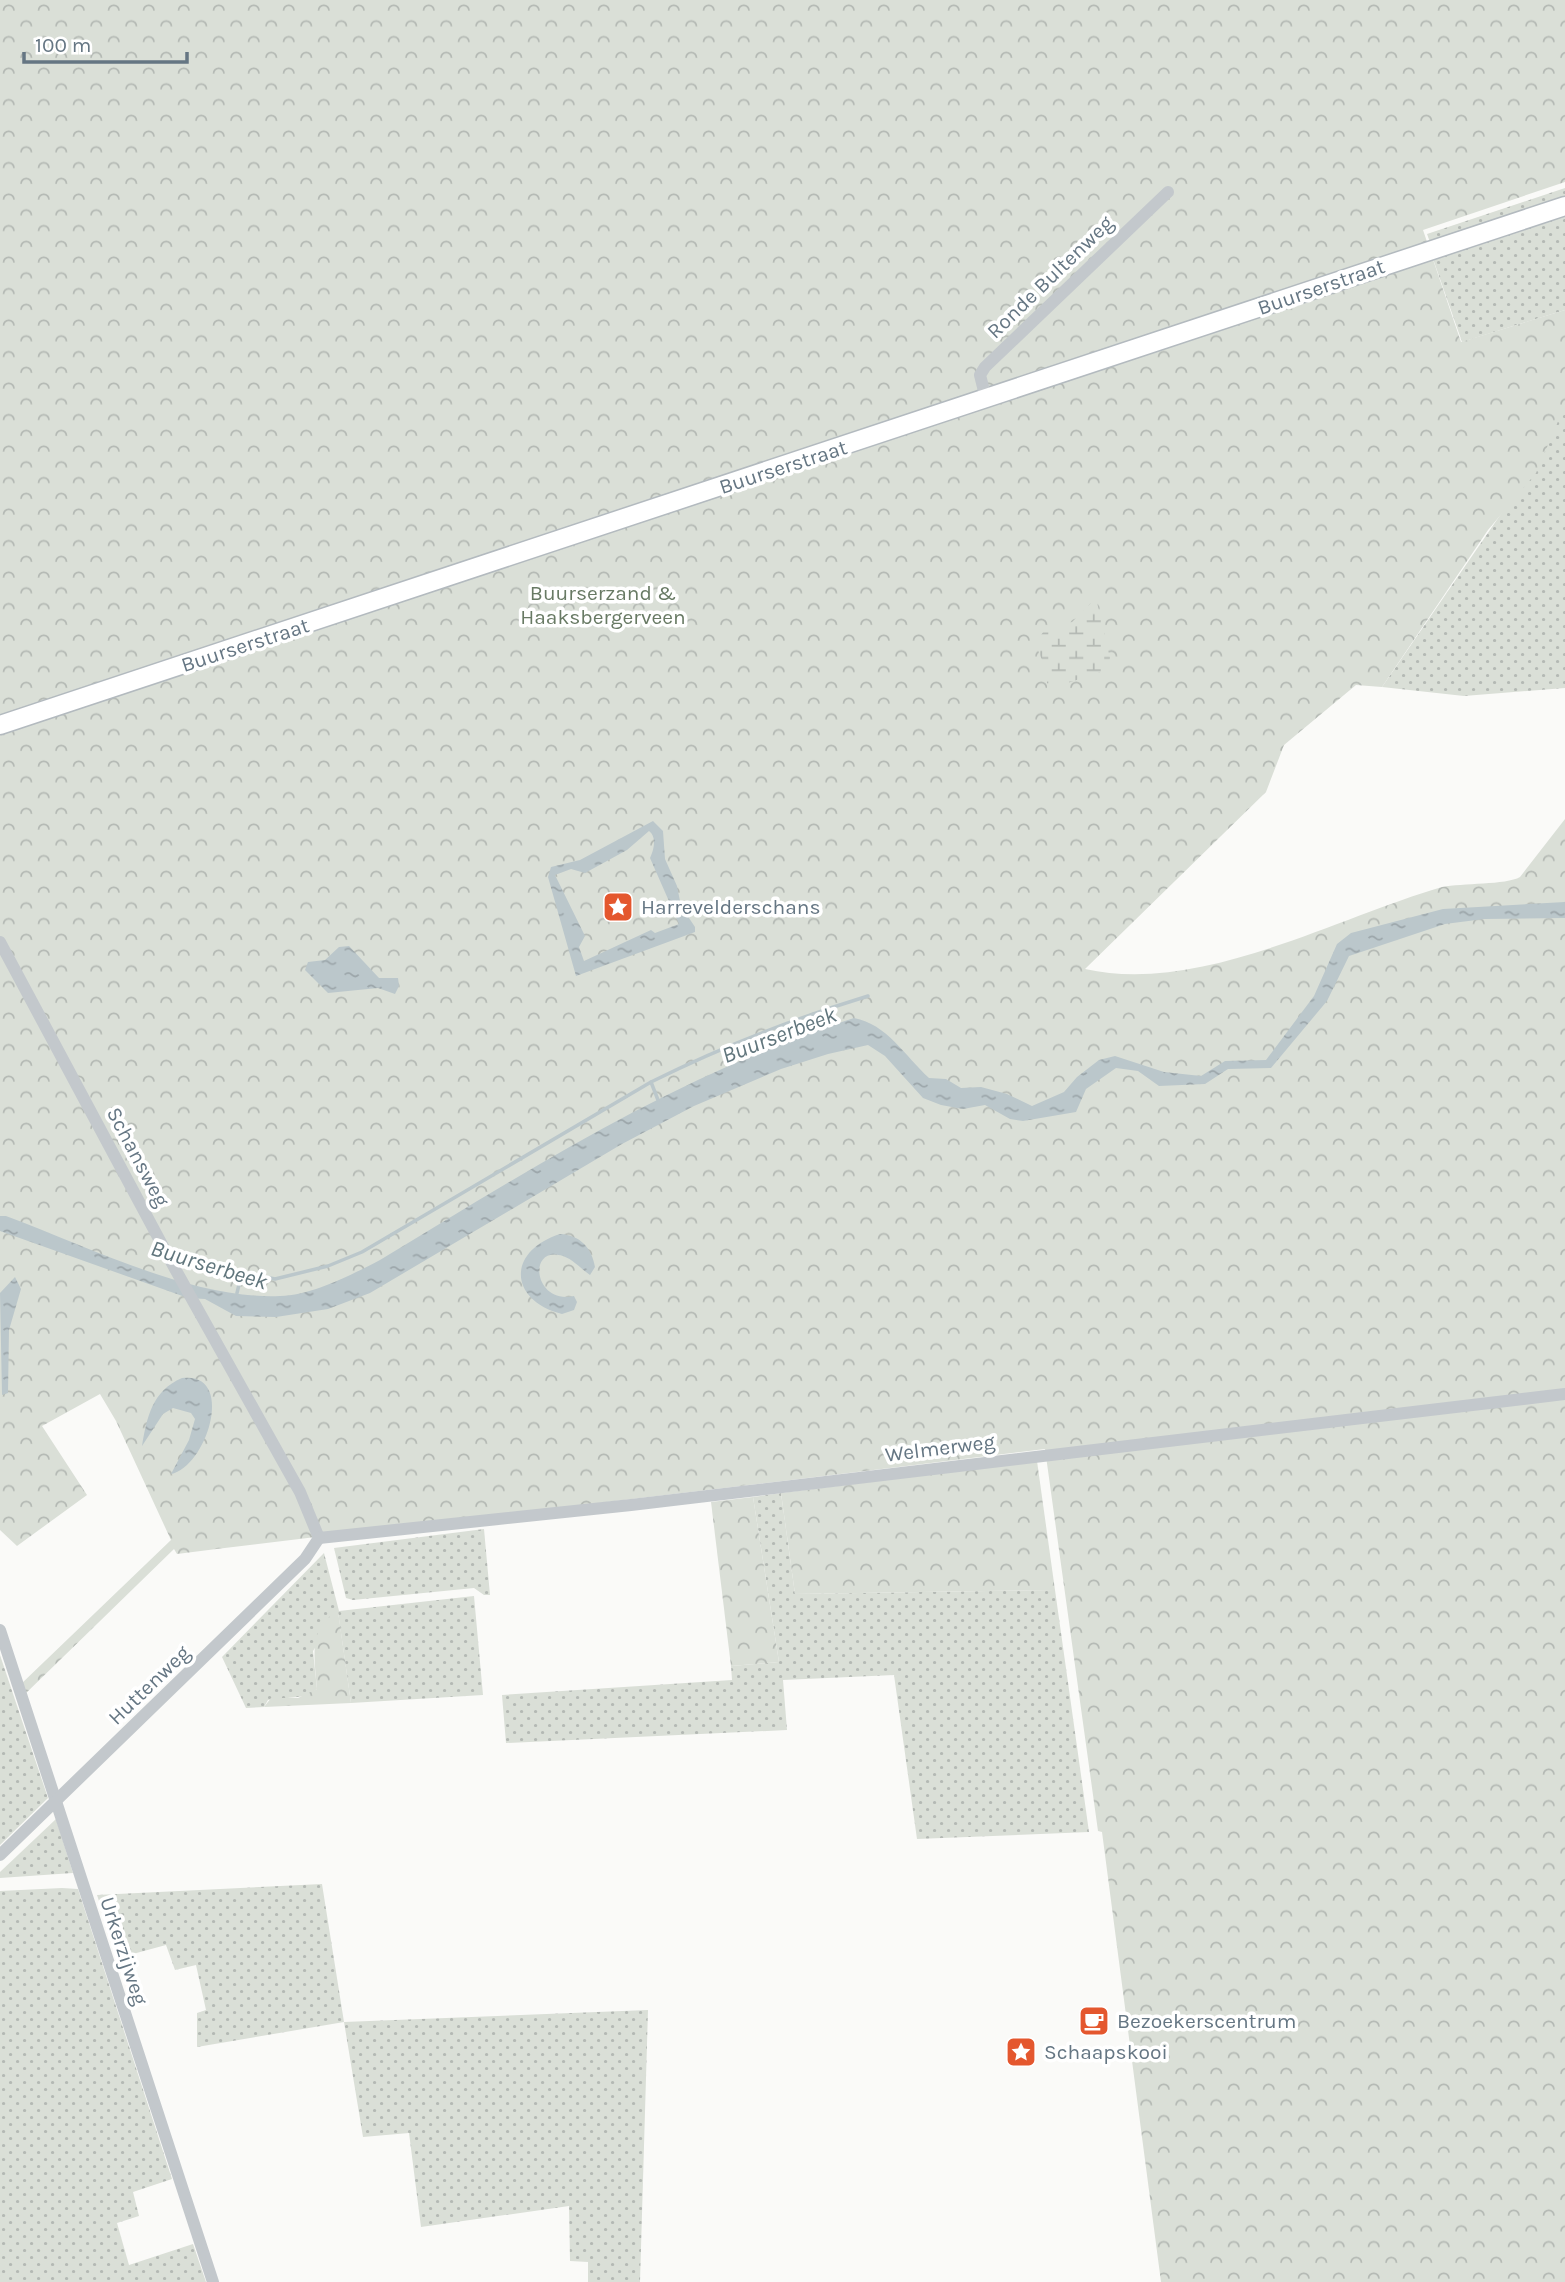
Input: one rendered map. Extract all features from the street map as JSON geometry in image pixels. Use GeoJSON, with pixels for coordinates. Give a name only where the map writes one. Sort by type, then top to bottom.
{"type":"FeatureCollection","features":[{"type":"Feature","properties":{"kind":"main road","name":"Buurserstraat"},"geometry":{"type":"LineString","coordinates":[[0,726],[1565,206]]}},
{"type":"Feature","properties":{"kind":"street","name":"Ronde Bultenweg"},"geometry":{"type":"LineString","coordinates":[[986,399],[980,375],[985,367],[1168,192]]}},
{"type":"Feature","properties":{"kind":"street","name":"Schansweg"},"geometry":{"type":"LineString","coordinates":[[0,942],[178,1275],[300,1492],[319,1538]]}},
{"type":"Feature","properties":{"kind":"street","name":"Welmerweg"},"geometry":{"type":"LineString","coordinates":[[319,1538],[643,1503],[1565,1394]]}},
{"type":"Feature","properties":{"kind":"street","name":"Huttenweg"},"geometry":{"type":"LineString","coordinates":[[0,1855],[305,1559],[319,1538]]}},
{"type":"Feature","properties":{"kind":"street","name":"Urkerzijweg"},"geometry":{"type":"LineString","coordinates":[[0,1630],[213,2282]]}},
{"type":"Feature","properties":{"kind":"green space","name":"Buurserzand & Haaksbergerveen"},"geometry":{"type":"Polygon","coordinates":[[[0,0],[1565,0],[1565,182],[1423,230],[1461,342],[1565,310],[1565,405],[1536,473],[1488,530],[1382,687],[1356,685],[1284,745],[1266,792],[1085,969],[1129,974],[1174,972],[1220,963],[1442,887],[1513,880],[1520,877],[1565,819],[1565,2282],[1161,2282],[1102,1832],[1098,1831],[1045,1449],[177,1554],[174,1549],[23,1696],[20,1685],[171,1540],[116,1421],[100,1394],[42,1426],[87,1495],[17,1546],[0,1530],[0,0]]]}},
{"type":"Feature","properties":{"kind":"green space"},"geometry":{"type":"Polygon","coordinates":[[[1565,188],[1565,200],[1431,245],[1427,234],[1565,188]]]}},
{"type":"Feature","properties":{"kind":"green space"},"geometry":{"type":"Polygon","coordinates":[[[1565,212],[1565,310],[1462,342],[1432,256],[1565,212]]]}},
{"type":"Feature","properties":{"kind":"green space"},"geometry":{"type":"Polygon","coordinates":[[[1565,404],[1565,688],[1464,696],[1382,687],[1505,508],[1565,404]]]}},
{"type":"Feature","properties":{"kind":"green space"},"geometry":{"type":"Polygon","coordinates":[[[1096,598],[1110,658],[1106,670],[1047,690],[1047,672],[1035,643],[1047,627],[1072,622],[1096,598]]]}},
{"type":"Feature","properties":{"kind":"green space"},"geometry":{"type":"Polygon","coordinates":[[[1037,1461],[1055,1590],[795,1594],[781,1493],[1037,1461]]]}},
{"type":"Feature","properties":{"kind":"green space"},"geometry":{"type":"Polygon","coordinates":[[[781,1493],[795,1594],[1055,1590],[1089,1832],[917,1839],[894,1675],[783,1680],[787,1730],[506,1743],[502,1695],[732,1680],[731,1666],[779,1662],[753,1497],[781,1493]]]}},
{"type":"Feature","properties":{"kind":"green space"},"geometry":{"type":"Polygon","coordinates":[[[753,1497],[779,1662],[731,1666],[711,1502],[753,1497]]]}},
{"type":"Feature","properties":{"kind":"green space"},"geometry":{"type":"Polygon","coordinates":[[[484,1529],[490,1595],[484,1595],[474,1588],[353,1600],[346,1598],[334,1548],[484,1529]]]}},
{"type":"Feature","properties":{"kind":"green space"},"geometry":{"type":"Polygon","coordinates":[[[324,1553],[339,1611],[474,1596],[483,1695],[351,1703],[338,1612],[313,1651],[317,1689],[307,1696],[268,1700],[264,1707],[246,1708],[222,1657],[324,1553]]]}},
{"type":"Feature","properties":{"kind":"green space"},"geometry":{"type":"Polygon","coordinates":[[[338,1611],[351,1703],[264,1707],[271,1698],[298,1698],[317,1689],[317,1635],[328,1618],[338,1611]]]}},
{"type":"Feature","properties":{"kind":"green space"},"geometry":{"type":"Polygon","coordinates":[[[0,1655],[48,1798],[0,1845],[0,1655]]]}},
{"type":"Feature","properties":{"kind":"green space"},"geometry":{"type":"Polygon","coordinates":[[[56,1819],[73,1873],[0,1878],[0,1872],[56,1819]]]}},
{"type":"Feature","properties":{"kind":"green space"},"geometry":{"type":"Polygon","coordinates":[[[322,1884],[344,2022],[197,2047],[197,2013],[206,2010],[196,1965],[175,1970],[166,1945],[118,1958],[97,1895],[322,1884]]]}},
{"type":"Feature","properties":{"kind":"green space"},"geometry":{"type":"Polygon","coordinates":[[[78,1889],[172,2179],[133,2192],[139,2216],[117,2223],[129,2265],[193,2244],[206,2282],[0,2282],[0,1891],[78,1889]]]}},
{"type":"Feature","properties":{"kind":"green space"},"geometry":{"type":"Polygon","coordinates":[[[648,2010],[640,2282],[588,2282],[588,2262],[570,2261],[569,2206],[421,2227],[409,2133],[363,2137],[344,2022],[648,2010]]]}},
{"type":"Feature","properties":{"kind":"water"},"geometry":{"type":"Polygon","coordinates":[[[653,821],[663,831],[665,859],[677,886],[681,906],[695,927],[695,932],[576,976],[548,877],[551,867],[580,860],[653,821]],[[649,831],[627,850],[585,873],[571,869],[555,875],[585,936],[579,947],[584,961],[651,930],[655,933],[679,924],[650,858],[654,844],[649,831]]]}},
{"type":"Feature","properties":{"kind":"water"},"geometry":{"type":"Polygon","coordinates":[[[1565,902],[1565,918],[1484,919],[1445,924],[1349,956],[1327,1001],[1271,1068],[1228,1069],[1205,1084],[1159,1086],[1138,1071],[1116,1068],[1086,1089],[1076,1112],[1023,1121],[1010,1119],[985,1105],[963,1109],[941,1105],[923,1098],[885,1056],[868,1045],[781,1069],[694,1106],[622,1144],[370,1293],[328,1309],[276,1317],[236,1316],[205,1299],[188,1298],[0,1231],[0,1216],[6,1216],[105,1256],[176,1280],[247,1295],[293,1295],[332,1283],[380,1260],[552,1157],[669,1094],[790,1040],[854,1018],[866,1021],[886,1034],[929,1078],[946,1079],[961,1088],[981,1087],[1007,1094],[1032,1106],[1064,1092],[1077,1077],[1099,1060],[1115,1056],[1164,1072],[1201,1076],[1225,1061],[1266,1060],[1314,996],[1337,944],[1351,933],[1443,909],[1565,902]]]}},
{"type":"Feature","properties":{"kind":"water"},"geometry":{"type":"Polygon","coordinates":[[[349,946],[379,978],[398,978],[399,986],[395,994],[378,988],[328,993],[305,970],[308,962],[325,960],[339,947],[349,946]]]}},
{"type":"Feature","properties":{"kind":"water"},"geometry":{"type":"Polygon","coordinates":[[[560,1234],[573,1237],[584,1244],[595,1267],[590,1275],[563,1256],[551,1255],[544,1258],[540,1266],[543,1284],[550,1292],[560,1296],[574,1296],[577,1302],[574,1310],[562,1314],[531,1298],[521,1275],[523,1263],[530,1252],[560,1234]]]}},
{"type":"Feature","properties":{"kind":"water"},"geometry":{"type":"Polygon","coordinates":[[[15,1277],[21,1289],[9,1330],[8,1393],[2,1395],[0,1293],[15,1277]]]}},
{"type":"Feature","properties":{"kind":"water"},"geometry":{"type":"Polygon","coordinates":[[[182,1378],[199,1380],[208,1389],[212,1403],[211,1420],[196,1455],[184,1467],[171,1474],[189,1440],[195,1419],[191,1413],[173,1408],[163,1414],[142,1446],[149,1415],[157,1398],[172,1383],[182,1378]]]}},
{"type":"Feature","properties":{"kind":"waterway","name":"Buurserbeek"},"geometry":{"type":"LineString","coordinates":[[658,1100],[651,1082],[758,1034],[868,996]]}},
{"type":"Feature","properties":{"kind":"waterway","name":"Buurserbeek"},"geometry":{"type":"LineString","coordinates":[[237,1293],[242,1272],[275,1279],[328,1266],[362,1252],[651,1082]]}},
{"type":"Feature","properties":{"kind":"place","name":"Harrevelderschans"},"geometry":{"type":"Point","coordinates":[618,907]}},
{"type":"Feature","properties":{"kind":"place","name":"Bezoekerscentrum"},"geometry":{"type":"Point","coordinates":[1094,2021]}},
{"type":"Feature","properties":{"kind":"place","name":"Schaapskooi"},"geometry":{"type":"Point","coordinates":[1021,2052]}}]}
